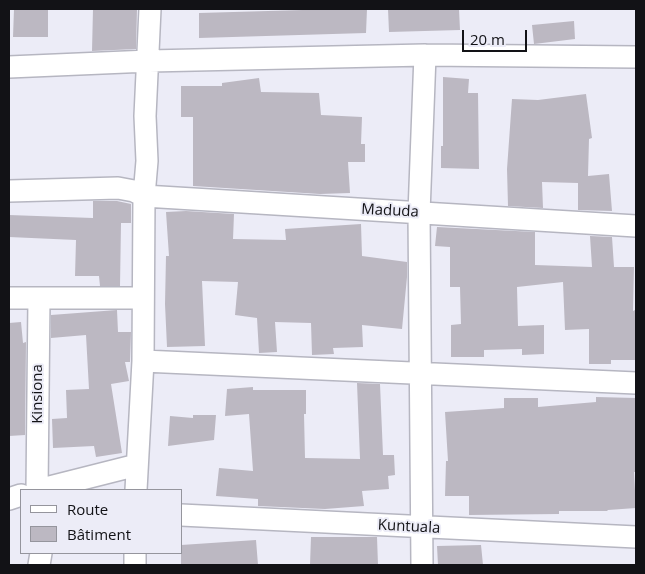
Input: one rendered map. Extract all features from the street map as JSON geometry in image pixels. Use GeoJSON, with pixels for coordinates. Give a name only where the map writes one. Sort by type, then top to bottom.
{"type":"FeatureCollection","features":[{"type":"Feature","properties":{"kind":"street"},"geometry":{"type":"LineString","coordinates":[[136,489],[143,361],[144,196],[147,161],[145,116],[150,9]]}},
{"type":"Feature","properties":{"kind":"street"},"geometry":{"type":"LineString","coordinates":[[422,565],[419,213],[425,56]]}},
{"type":"Feature","properties":{"kind":"street"},"geometry":{"type":"LineString","coordinates":[[9,67],[149,61],[425,56],[636,57]]}},
{"type":"Feature","properties":{"kind":"street","name":"Maduda"},"geometry":{"type":"LineString","coordinates":[[9,191],[118,188],[134,191],[144,196],[636,226]]}},
{"type":"Feature","properties":{"kind":"street"},"geometry":{"type":"LineString","coordinates":[[9,298],[142,298]]}},
{"type":"Feature","properties":{"kind":"street","name":"Kinsiona"},"geometry":{"type":"LineString","coordinates":[[38,489],[39,298]]}},
{"type":"Feature","properties":{"kind":"street"},"geometry":{"type":"LineString","coordinates":[[143,361],[636,383]]}},
{"type":"Feature","properties":{"kind":"street"},"geometry":{"type":"LineString","coordinates":[[42,489],[137,465]]}},
{"type":"Feature","properties":{"kind":"street","name":"Kuntuala"},"geometry":{"type":"LineString","coordinates":[[182,515],[636,537]]}},
{"type":"Feature","properties":{"kind":"building"},"geometry":{"type":"Polygon","coordinates":[[[14,9],[48,9],[48,37],[13,37],[14,9]]]}},
{"type":"Feature","properties":{"kind":"building"},"geometry":{"type":"Polygon","coordinates":[[[93,9],[137,9],[136,49],[92,51],[93,9]]]}},
{"type":"Feature","properties":{"kind":"building"},"geometry":{"type":"Polygon","coordinates":[[[367,9],[366,33],[199,38],[199,13],[367,9]]]}},
{"type":"Feature","properties":{"kind":"building"},"geometry":{"type":"Polygon","coordinates":[[[388,9],[459,9],[460,30],[389,32],[388,9]]]}},
{"type":"Feature","properties":{"kind":"building"},"geometry":{"type":"Polygon","coordinates":[[[574,21],[575,39],[534,44],[532,25],[574,21]]]}},
{"type":"Feature","properties":{"kind":"building"},"geometry":{"type":"Polygon","coordinates":[[[443,77],[469,79],[468,93],[478,93],[479,169],[441,168],[441,146],[443,146],[443,77]]]}},
{"type":"Feature","properties":{"kind":"building"},"geometry":{"type":"Polygon","coordinates":[[[259,78],[261,92],[319,93],[321,115],[362,117],[361,144],[365,144],[365,162],[348,162],[350,193],[320,194],[193,186],[193,117],[181,117],[181,86],[222,86],[222,83],[259,78]]]}},
{"type":"Feature","properties":{"kind":"building"},"geometry":{"type":"Polygon","coordinates":[[[586,94],[592,138],[589,139],[588,176],[609,174],[612,211],[578,210],[578,183],[542,182],[543,208],[508,206],[507,169],[512,99],[538,100],[586,94]]]}},
{"type":"Feature","properties":{"kind":"building"},"geometry":{"type":"Polygon","coordinates":[[[93,201],[117,201],[131,204],[131,223],[121,223],[120,286],[100,286],[99,276],[75,276],[76,240],[9,237],[9,215],[93,218],[93,201]]]}},
{"type":"Feature","properties":{"kind":"building"},"geometry":{"type":"Polygon","coordinates":[[[186,211],[234,214],[233,239],[286,240],[285,229],[361,224],[362,256],[407,262],[402,329],[362,325],[363,347],[333,348],[334,354],[312,355],[311,323],[275,322],[277,352],[259,353],[257,318],[235,315],[238,282],[202,281],[205,346],[167,347],[165,304],[166,256],[169,256],[166,212],[186,211]]]}},
{"type":"Feature","properties":{"kind":"building"},"geometry":{"type":"Polygon","coordinates":[[[437,227],[535,232],[535,265],[592,267],[590,236],[612,237],[614,267],[634,267],[633,311],[635,310],[636,360],[611,360],[611,364],[589,364],[589,329],[565,330],[563,282],[517,287],[518,326],[544,325],[544,354],[522,355],[522,349],[484,350],[484,357],[451,357],[451,325],[461,324],[460,287],[450,287],[450,247],[435,246],[437,227]]]}},
{"type":"Feature","properties":{"kind":"building"},"geometry":{"type":"Polygon","coordinates":[[[117,310],[118,332],[131,332],[130,362],[125,362],[129,381],[111,384],[122,453],[96,457],[94,446],[53,448],[52,419],[67,418],[66,390],[89,389],[86,335],[51,338],[51,315],[117,310]]]}},
{"type":"Feature","properties":{"kind":"building"},"geometry":{"type":"Polygon","coordinates":[[[21,322],[23,343],[26,342],[25,435],[9,436],[9,323],[21,322]]]}},
{"type":"Feature","properties":{"kind":"building"},"geometry":{"type":"Polygon","coordinates":[[[357,383],[380,384],[383,455],[394,455],[395,475],[388,476],[389,489],[362,491],[364,506],[325,509],[258,506],[258,499],[216,496],[219,468],[253,471],[249,414],[225,416],[227,389],[253,387],[253,390],[306,390],[306,414],[304,414],[305,458],[360,459],[357,383]]]}},
{"type":"Feature","properties":{"kind":"building"},"geometry":{"type":"Polygon","coordinates":[[[596,397],[636,398],[636,472],[634,472],[636,508],[607,511],[559,511],[559,514],[469,515],[469,496],[445,496],[446,461],[448,461],[445,412],[504,408],[504,398],[538,398],[538,407],[596,402],[596,397]]]}},
{"type":"Feature","properties":{"kind":"building"},"geometry":{"type":"Polygon","coordinates":[[[193,415],[216,415],[214,440],[168,446],[170,416],[193,418],[193,415]]]}},
{"type":"Feature","properties":{"kind":"building"},"geometry":{"type":"Polygon","coordinates":[[[311,537],[377,537],[378,565],[310,565],[311,537]]]}},
{"type":"Feature","properties":{"kind":"building"},"geometry":{"type":"Polygon","coordinates":[[[256,540],[258,565],[181,565],[182,545],[256,540]]]}},
{"type":"Feature","properties":{"kind":"building"},"geometry":{"type":"Polygon","coordinates":[[[481,545],[483,565],[438,565],[437,546],[481,545]]]}}]}
